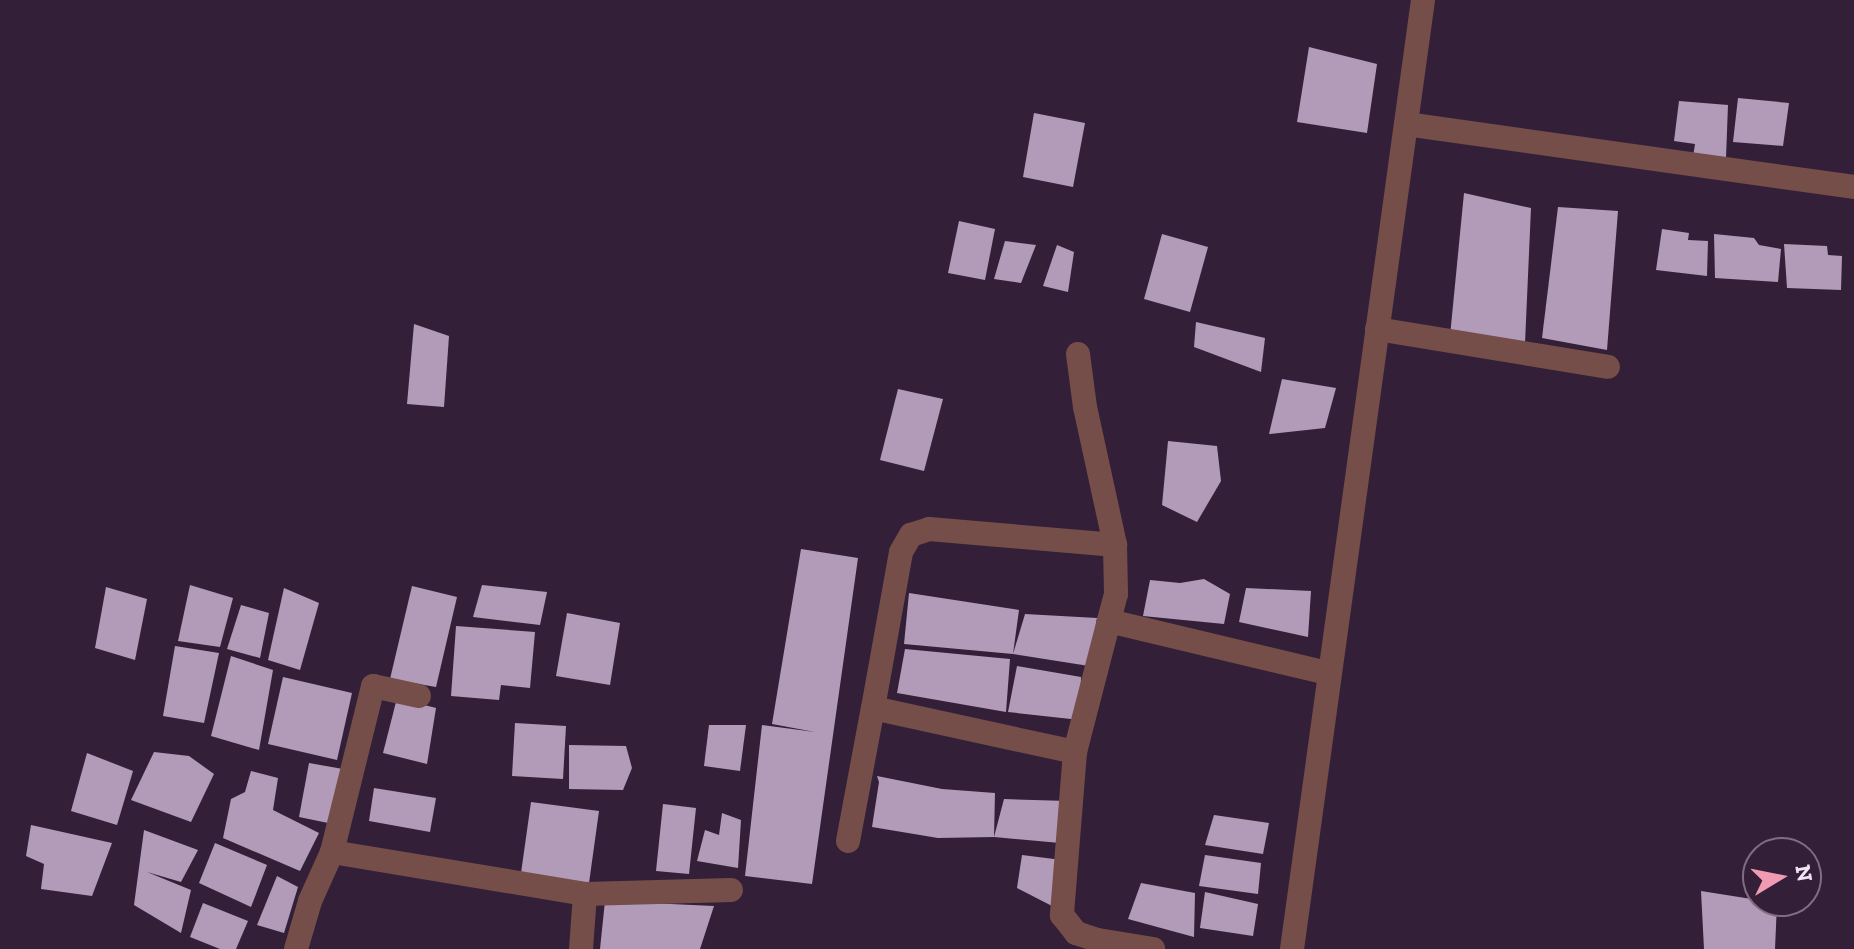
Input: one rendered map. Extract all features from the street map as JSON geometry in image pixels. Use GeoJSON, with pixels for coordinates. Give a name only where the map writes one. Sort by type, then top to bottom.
{"type":"FeatureCollection","features":[{"type":"Feature","properties":{"kind":"street"},"geometry":{"type":"LineString","coordinates":[[1292,949],[1327,673],[1423,0]]}},
{"type":"Feature","properties":{"kind":"street"},"geometry":{"type":"LineString","coordinates":[[1406,124],[1854,187]]}},
{"type":"Feature","properties":{"kind":"street"},"geometry":{"type":"LineString","coordinates":[[1377,329],[1608,367]]}},
{"type":"Feature","properties":{"kind":"street"},"geometry":{"type":"LineString","coordinates":[[1078,354],[1085,407],[1115,545],[1116,594],[1075,752],[1062,915],[1076,933],[1153,949]]}},
{"type":"Feature","properties":{"kind":"street"},"geometry":{"type":"LineString","coordinates":[[848,841],[901,552],[911,535],[929,529],[1115,545]]}},
{"type":"Feature","properties":{"kind":"street"},"geometry":{"type":"LineString","coordinates":[[1109,621],[1327,673]]}},
{"type":"Feature","properties":{"kind":"street"},"geometry":{"type":"LineString","coordinates":[[296,949],[310,901],[332,852],[373,686],[419,696]]}},
{"type":"Feature","properties":{"kind":"street"},"geometry":{"type":"LineString","coordinates":[[873,708],[1075,752]]}},
{"type":"Feature","properties":{"kind":"street"},"geometry":{"type":"LineString","coordinates":[[332,852],[585,894],[731,890]]}},
{"type":"Feature","properties":{"kind":"street"},"geometry":{"type":"LineString","coordinates":[[581,949],[585,894]]}},
{"type":"Feature","properties":{"kind":"building"},"geometry":{"type":"Polygon","coordinates":[[[1309,47],[1377,64],[1367,133],[1297,122],[1309,47]]]}},
{"type":"Feature","properties":{"kind":"building"},"geometry":{"type":"Polygon","coordinates":[[[1738,98],[1789,103],[1783,146],[1733,142],[1738,98]]]}},
{"type":"Feature","properties":{"kind":"building"},"geometry":{"type":"Polygon","coordinates":[[[1679,101],[1728,105],[1726,158],[1693,157],[1695,144],[1674,141],[1679,101]]]}},
{"type":"Feature","properties":{"kind":"building"},"geometry":{"type":"Polygon","coordinates":[[[1034,113],[1085,123],[1073,187],[1023,177],[1034,113]]]}},
{"type":"Feature","properties":{"kind":"building"},"geometry":{"type":"Polygon","coordinates":[[[1464,193],[1531,208],[1525,343],[1450,336],[1464,193]]]}},
{"type":"Feature","properties":{"kind":"building"},"geometry":{"type":"Polygon","coordinates":[[[1558,207],[1618,211],[1607,350],[1542,338],[1558,207]]]}},
{"type":"Feature","properties":{"kind":"building"},"geometry":{"type":"Polygon","coordinates":[[[959,221],[995,229],[985,280],[948,273],[959,221]]]}},
{"type":"Feature","properties":{"kind":"building"},"geometry":{"type":"Polygon","coordinates":[[[1662,229],[1689,233],[1688,240],[1708,241],[1707,276],[1656,270],[1662,229]]]}},
{"type":"Feature","properties":{"kind":"building"},"geometry":{"type":"Polygon","coordinates":[[[1162,234],[1208,247],[1190,312],[1144,299],[1162,234]]]}},
{"type":"Feature","properties":{"kind":"building"},"geometry":{"type":"Polygon","coordinates":[[[1714,234],[1754,238],[1759,245],[1781,249],[1778,282],[1715,278],[1714,234]]]}},
{"type":"Feature","properties":{"kind":"building"},"geometry":{"type":"Polygon","coordinates":[[[1005,241],[1036,245],[1021,283],[994,279],[1005,241]]]}},
{"type":"Feature","properties":{"kind":"building"},"geometry":{"type":"Polygon","coordinates":[[[1784,244],[1827,246],[1828,255],[1842,256],[1841,290],[1787,288],[1784,244]]]}},
{"type":"Feature","properties":{"kind":"building"},"geometry":{"type":"Polygon","coordinates":[[[1057,245],[1074,252],[1068,292],[1043,286],[1057,245]]]}},
{"type":"Feature","properties":{"kind":"building"},"geometry":{"type":"Polygon","coordinates":[[[1196,322],[1265,338],[1261,372],[1194,347],[1196,322]]]}},
{"type":"Feature","properties":{"kind":"building"},"geometry":{"type":"Polygon","coordinates":[[[414,324],[449,336],[444,407],[407,404],[414,324]]]}},
{"type":"Feature","properties":{"kind":"building"},"geometry":{"type":"Polygon","coordinates":[[[1282,379],[1336,388],[1325,428],[1269,434],[1282,379]]]}},
{"type":"Feature","properties":{"kind":"building"},"geometry":{"type":"Polygon","coordinates":[[[898,389],[943,399],[924,471],[880,460],[898,389]]]}},
{"type":"Feature","properties":{"kind":"building"},"geometry":{"type":"Polygon","coordinates":[[[1168,441],[1217,446],[1221,481],[1197,522],[1162,505],[1168,441]]]}},
{"type":"Feature","properties":{"kind":"building"},"geometry":{"type":"Polygon","coordinates":[[[801,549],[858,558],[812,884],[745,876],[762,725],[815,732],[772,724],[801,549]]]}},
{"type":"Feature","properties":{"kind":"building"},"geometry":{"type":"Polygon","coordinates":[[[1204,579],[1230,594],[1224,624],[1143,616],[1150,580],[1180,583],[1204,579]]]}},
{"type":"Feature","properties":{"kind":"building"},"geometry":{"type":"Polygon","coordinates":[[[190,585],[233,598],[220,647],[178,641],[190,585]]]}},
{"type":"Feature","properties":{"kind":"building"},"geometry":{"type":"Polygon","coordinates":[[[482,585],[547,592],[540,625],[473,617],[482,585]]]}},
{"type":"Feature","properties":{"kind":"building"},"geometry":{"type":"Polygon","coordinates":[[[412,586],[457,597],[436,687],[390,679],[412,586]]]}},
{"type":"Feature","properties":{"kind":"building"},"geometry":{"type":"Polygon","coordinates":[[[106,587],[147,599],[135,660],[95,648],[106,587]]]}},
{"type":"Feature","properties":{"kind":"building"},"geometry":{"type":"Polygon","coordinates":[[[284,588],[319,603],[300,670],[268,660],[284,588]]]}},
{"type":"Feature","properties":{"kind":"building"},"geometry":{"type":"Polygon","coordinates":[[[1246,588],[1311,591],[1308,637],[1239,622],[1246,588]]]}},
{"type":"Feature","properties":{"kind":"building"},"geometry":{"type":"Polygon","coordinates":[[[909,593],[1019,610],[1013,654],[904,644],[909,593]]]}},
{"type":"Feature","properties":{"kind":"building"},"geometry":{"type":"Polygon","coordinates":[[[241,605],[269,613],[260,658],[227,649],[241,605]]]}},
{"type":"Feature","properties":{"kind":"building"},"geometry":{"type":"Polygon","coordinates":[[[567,613],[620,623],[610,685],[556,676],[567,613]]]}},
{"type":"Feature","properties":{"kind":"building"},"geometry":{"type":"Polygon","coordinates":[[[1025,614],[1097,618],[1089,666],[1013,654],[1025,614]]]}},
{"type":"Feature","properties":{"kind":"building"},"geometry":{"type":"Polygon","coordinates":[[[456,626],[535,632],[530,688],[501,685],[499,700],[451,696],[456,626]]]}},
{"type":"Feature","properties":{"kind":"building"},"geometry":{"type":"Polygon","coordinates":[[[175,646],[219,653],[204,723],[163,716],[175,646]]]}},
{"type":"Feature","properties":{"kind":"building"},"geometry":{"type":"Polygon","coordinates":[[[905,649],[1010,659],[1006,712],[897,693],[905,649]]]}},
{"type":"Feature","properties":{"kind":"building"},"geometry":{"type":"Polygon","coordinates":[[[231,656],[273,670],[259,750],[211,736],[231,656]]]}},
{"type":"Feature","properties":{"kind":"building"},"geometry":{"type":"Polygon","coordinates":[[[1017,666],[1081,677],[1080,720],[1008,712],[1017,666]]]}},
{"type":"Feature","properties":{"kind":"building"},"geometry":{"type":"Polygon","coordinates":[[[283,677],[352,693],[337,760],[268,744],[283,677]]]}},
{"type":"Feature","properties":{"kind":"building"},"geometry":{"type":"Polygon","coordinates":[[[397,698],[436,708],[427,764],[383,753],[397,698]]]}},
{"type":"Feature","properties":{"kind":"building"},"geometry":{"type":"Polygon","coordinates":[[[515,723],[566,726],[563,779],[512,776],[515,723]]]}},
{"type":"Feature","properties":{"kind":"building"},"geometry":{"type":"Polygon","coordinates":[[[709,725],[746,725],[740,771],[704,766],[709,725]]]}},
{"type":"Feature","properties":{"kind":"building"},"geometry":{"type":"Polygon","coordinates":[[[569,745],[626,746],[632,768],[623,790],[569,789],[569,745]]]}},
{"type":"Feature","properties":{"kind":"building"},"geometry":{"type":"Polygon","coordinates":[[[154,752],[189,756],[214,774],[191,822],[131,800],[154,752]]]}},
{"type":"Feature","properties":{"kind":"building"},"geometry":{"type":"Polygon","coordinates":[[[87,753],[133,771],[117,825],[71,811],[87,753]]]}},
{"type":"Feature","properties":{"kind":"building"},"geometry":{"type":"Polygon","coordinates":[[[309,763],[343,769],[333,824],[299,817],[309,763]]]}},
{"type":"Feature","properties":{"kind":"building"},"geometry":{"type":"Polygon","coordinates":[[[251,771],[278,778],[273,810],[319,833],[300,871],[223,838],[231,799],[245,792],[251,771]]]}},
{"type":"Feature","properties":{"kind":"building"},"geometry":{"type":"Polygon","coordinates":[[[877,776],[942,789],[995,793],[994,837],[938,838],[872,827],[879,782],[877,776]]]}},
{"type":"Feature","properties":{"kind":"building"},"geometry":{"type":"Polygon","coordinates":[[[374,788],[436,798],[430,832],[369,821],[374,788]]]}},
{"type":"Feature","properties":{"kind":"building"},"geometry":{"type":"Polygon","coordinates":[[[1004,799],[1068,801],[1060,843],[994,837],[1004,799]]]}},
{"type":"Feature","properties":{"kind":"building"},"geometry":{"type":"Polygon","coordinates":[[[531,802],[599,811],[589,883],[521,873],[531,802]]]}},
{"type":"Feature","properties":{"kind":"building"},"geometry":{"type":"Polygon","coordinates":[[[663,804],[696,808],[689,874],[656,871],[663,804]]]}},
{"type":"Feature","properties":{"kind":"building"},"geometry":{"type":"Polygon","coordinates":[[[722,813],[741,820],[738,868],[697,861],[705,830],[719,835],[722,813]]]}},
{"type":"Feature","properties":{"kind":"building"},"geometry":{"type":"Polygon","coordinates":[[[1214,815],[1269,823],[1263,854],[1205,845],[1214,815]]]}},
{"type":"Feature","properties":{"kind":"building"},"geometry":{"type":"Polygon","coordinates":[[[31,825],[112,843],[92,896],[41,889],[44,864],[26,856],[31,825]]]}},
{"type":"Feature","properties":{"kind":"building"},"geometry":{"type":"Polygon","coordinates":[[[144,830],[198,850],[181,882],[147,872],[191,890],[181,933],[134,905],[144,830]]]}},
{"type":"Feature","properties":{"kind":"building"},"geometry":{"type":"Polygon","coordinates":[[[215,843],[267,865],[251,907],[199,883],[215,843]]]}},
{"type":"Feature","properties":{"kind":"building"},"geometry":{"type":"Polygon","coordinates":[[[1022,855],[1062,860],[1052,906],[1017,888],[1022,855]]]}},
{"type":"Feature","properties":{"kind":"building"},"geometry":{"type":"Polygon","coordinates":[[[1205,855],[1261,863],[1258,894],[1199,886],[1205,855]]]}},
{"type":"Feature","properties":{"kind":"building"},"geometry":{"type":"Polygon","coordinates":[[[277,876],[298,887],[284,933],[257,925],[277,876]]]}},
{"type":"Feature","properties":{"kind":"building"},"geometry":{"type":"Polygon","coordinates":[[[1141,883],[1195,893],[1194,937],[1128,919],[1141,883]]]}},
{"type":"Feature","properties":{"kind":"building"},"geometry":{"type":"Polygon","coordinates":[[[1701,891],[1742,897],[1742,917],[1776,917],[1775,949],[1704,949],[1701,891]]]}},
{"type":"Feature","properties":{"kind":"building"},"geometry":{"type":"Polygon","coordinates":[[[1205,892],[1258,904],[1253,936],[1200,928],[1205,892]]]}},
{"type":"Feature","properties":{"kind":"building"},"geometry":{"type":"Polygon","coordinates":[[[605,901],[714,906],[700,949],[600,949],[605,901]]]}},
{"type":"Feature","properties":{"kind":"building"},"geometry":{"type":"Polygon","coordinates":[[[203,903],[248,921],[236,949],[220,949],[190,937],[203,903]]]}}]}
